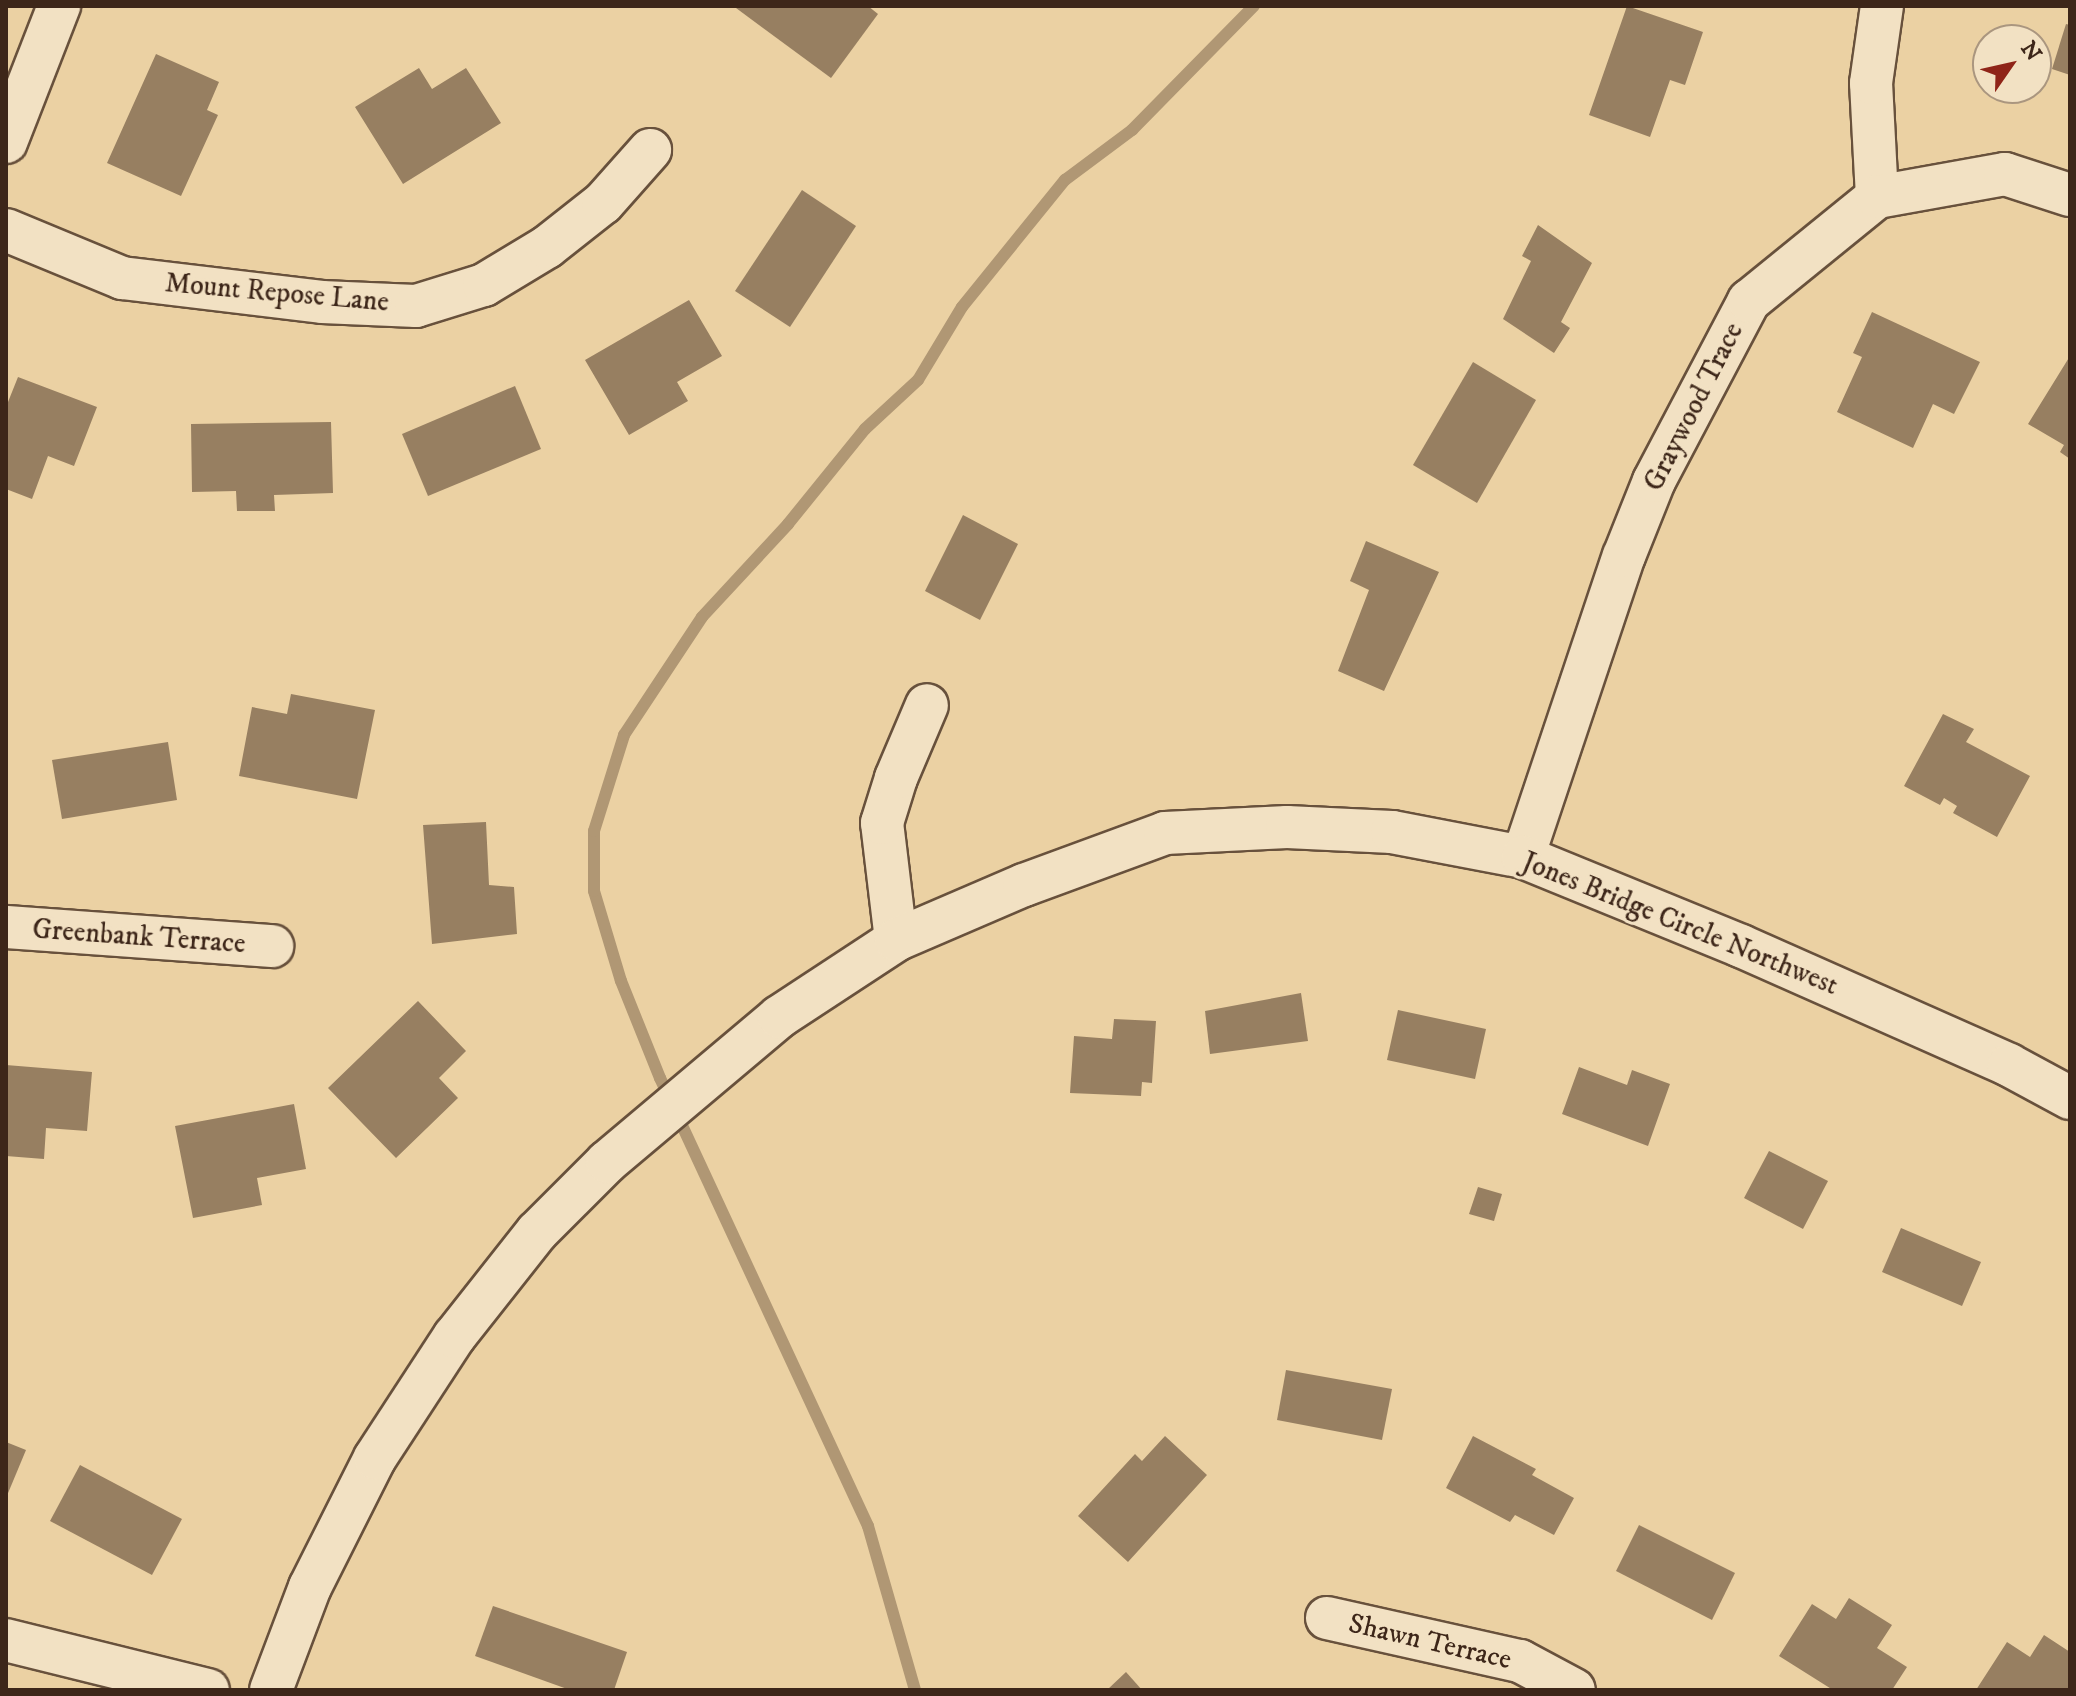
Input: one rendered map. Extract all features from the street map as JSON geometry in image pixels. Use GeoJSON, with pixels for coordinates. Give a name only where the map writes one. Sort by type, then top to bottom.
{"type":"FeatureCollection","features":[{"type":"Feature","properties":{"kind":"street"},"geometry":{"type":"LineString","coordinates":[[6,142],[59,6]]}},
{"type":"Feature","properties":{"kind":"street"},"geometry":{"type":"LineString","coordinates":[[1877,197],[1871,83],[1882,6]]}},
{"type":"Feature","properties":{"kind":"street","name":"Mount Repose Lane"},"geometry":{"type":"LineString","coordinates":[[6,230],[122,278],[322,302],[416,306],[484,285],[547,247],[603,203],[650,150]]}},
{"type":"Feature","properties":{"kind":"street","name":"Graywood Trace"},"geometry":{"type":"LineString","coordinates":[[1523,857],[1624,556],[1654,481],[1749,301],[1877,197],[2005,174],[2070,195]]}},
{"type":"Feature","properties":{"kind":"street"},"geometry":{"type":"LineString","coordinates":[[896,940],[882,823],[896,778],[927,705]]}},
{"type":"Feature","properties":{"kind":"street","name":"Jones Bridge Circle Northwest"},"geometry":{"type":"LineString","coordinates":[[271,1690],[310,1587],[375,1458],[454,1337],[537,1232],[607,1162],[779,1017],[896,940],[1024,885],[1165,833],[1287,827],[1392,832],[1523,857],[1741,946],[2009,1065],[2070,1098]]}},
{"type":"Feature","properties":{"kind":"street","name":"Greenbank Terrace"},"geometry":{"type":"LineString","coordinates":[[6,927],[272,946]]}},
{"type":"Feature","properties":{"kind":"street","name":"Shawn Terrace"},"geometry":{"type":"LineString","coordinates":[[1327,1618],[1520,1661],[1574,1690]]}},
{"type":"Feature","properties":{"kind":"street"},"geometry":{"type":"LineString","coordinates":[[6,1640],[208,1690]]}},
{"type":"Feature","properties":{"kind":"building"},"geometry":{"type":"Polygon","coordinates":[[[868,6],[878,14],[831,78],[736,8],[868,6]]]}},
{"type":"Feature","properties":{"kind":"building"},"geometry":{"type":"Polygon","coordinates":[[[1627,6],[1703,32],[1685,85],[1670,80],[1650,137],[1589,115],[1627,6]]]}},
{"type":"Feature","properties":{"kind":"building"},"geometry":{"type":"Polygon","coordinates":[[[2066,24],[2070,25],[2070,75],[2052,69],[2066,24]]]}},
{"type":"Feature","properties":{"kind":"building"},"geometry":{"type":"Polygon","coordinates":[[[156,54],[219,82],[207,110],[218,115],[181,196],[107,163],[156,54]]]}},
{"type":"Feature","properties":{"kind":"building"},"geometry":{"type":"Polygon","coordinates":[[[419,68],[432,89],[466,68],[501,123],[403,184],[355,107],[419,68]]]}},
{"type":"Feature","properties":{"kind":"building"},"geometry":{"type":"Polygon","coordinates":[[[802,190],[856,226],[790,327],[735,291],[802,190]]]}},
{"type":"Feature","properties":{"kind":"building"},"geometry":{"type":"Polygon","coordinates":[[[1538,225],[1592,263],[1561,322],[1570,328],[1554,353],[1503,319],[1531,261],[1522,256],[1538,225]]]}},
{"type":"Feature","properties":{"kind":"building"},"geometry":{"type":"Polygon","coordinates":[[[689,300],[722,356],[677,382],[688,401],[629,435],[585,360],[689,300]]]}},
{"type":"Feature","properties":{"kind":"building"},"geometry":{"type":"Polygon","coordinates":[[[1872,312],[1980,362],[1954,414],[1933,404],[1913,448],[1837,412],[1862,357],[1853,353],[1872,312]]]}},
{"type":"Feature","properties":{"kind":"building"},"geometry":{"type":"Polygon","coordinates":[[[2070,356],[2070,459],[2060,452],[2064,445],[2028,424],[2070,356]]]}},
{"type":"Feature","properties":{"kind":"building"},"geometry":{"type":"Polygon","coordinates":[[[1473,362],[1536,400],[1477,503],[1413,465],[1473,362]]]}},
{"type":"Feature","properties":{"kind":"building"},"geometry":{"type":"Polygon","coordinates":[[[18,377],[97,407],[74,466],[48,456],[32,499],[6,489],[6,407],[18,377]]]}},
{"type":"Feature","properties":{"kind":"building"},"geometry":{"type":"Polygon","coordinates":[[[515,386],[541,449],[428,496],[402,434],[515,386]]]}},
{"type":"Feature","properties":{"kind":"building"},"geometry":{"type":"Polygon","coordinates":[[[331,422],[333,493],[274,495],[275,511],[237,511],[236,491],[192,492],[191,424],[331,422]]]}},
{"type":"Feature","properties":{"kind":"building"},"geometry":{"type":"Polygon","coordinates":[[[963,515],[1018,544],[980,620],[925,591],[963,515]]]}},
{"type":"Feature","properties":{"kind":"building"},"geometry":{"type":"Polygon","coordinates":[[[1366,541],[1439,572],[1384,691],[1338,671],[1369,590],[1350,581],[1366,541]]]}},
{"type":"Feature","properties":{"kind":"building"},"geometry":{"type":"Polygon","coordinates":[[[291,694],[375,710],[357,799],[239,776],[252,707],[287,714],[291,694]]]}},
{"type":"Feature","properties":{"kind":"building"},"geometry":{"type":"Polygon","coordinates":[[[1943,714],[1974,729],[1966,742],[2030,776],[1997,837],[1953,813],[1957,806],[1944,798],[1940,805],[1904,786],[1943,714]]]}},
{"type":"Feature","properties":{"kind":"building"},"geometry":{"type":"Polygon","coordinates":[[[168,742],[177,800],[62,819],[52,760],[168,742]]]}},
{"type":"Feature","properties":{"kind":"building"},"geometry":{"type":"Polygon","coordinates":[[[486,822],[489,885],[514,887],[517,934],[432,944],[423,825],[486,822]]]}},
{"type":"Feature","properties":{"kind":"building"},"geometry":{"type":"Polygon","coordinates":[[[1301,993],[1308,1041],[1210,1054],[1205,1011],[1301,993]]]}},
{"type":"Feature","properties":{"kind":"building"},"geometry":{"type":"Polygon","coordinates":[[[418,1001],[466,1051],[439,1078],[458,1098],[396,1158],[328,1088],[418,1001]]]}},
{"type":"Feature","properties":{"kind":"building"},"geometry":{"type":"Polygon","coordinates":[[[1398,1010],[1486,1029],[1475,1079],[1387,1060],[1398,1010]]]}},
{"type":"Feature","properties":{"kind":"building"},"geometry":{"type":"Polygon","coordinates":[[[1114,1019],[1156,1021],[1152,1083],[1142,1082],[1141,1096],[1070,1093],[1074,1036],[1112,1039],[1114,1019]]]}},
{"type":"Feature","properties":{"kind":"building"},"geometry":{"type":"Polygon","coordinates":[[[6,1065],[92,1072],[87,1131],[46,1128],[44,1159],[6,1156],[6,1065]]]}},
{"type":"Feature","properties":{"kind":"building"},"geometry":{"type":"Polygon","coordinates":[[[1579,1067],[1627,1085],[1632,1070],[1670,1084],[1648,1146],[1562,1114],[1579,1067]]]}},
{"type":"Feature","properties":{"kind":"building"},"geometry":{"type":"Polygon","coordinates":[[[294,1104],[306,1169],[257,1178],[262,1205],[193,1218],[175,1126],[294,1104]]]}},
{"type":"Feature","properties":{"kind":"building"},"geometry":{"type":"Polygon","coordinates":[[[1769,1151],[1828,1181],[1803,1229],[1744,1198],[1769,1151]]]}},
{"type":"Feature","properties":{"kind":"building"},"geometry":{"type":"Polygon","coordinates":[[[1478,1187],[1502,1194],[1494,1221],[1469,1214],[1478,1187]]]}},
{"type":"Feature","properties":{"kind":"building"},"geometry":{"type":"Polygon","coordinates":[[[1901,1228],[1981,1262],[1962,1306],[1882,1272],[1901,1228]]]}},
{"type":"Feature","properties":{"kind":"building"},"geometry":{"type":"Polygon","coordinates":[[[1286,1370],[1392,1389],[1382,1440],[1277,1420],[1286,1370]]]}},
{"type":"Feature","properties":{"kind":"building"},"geometry":{"type":"Polygon","coordinates":[[[1165,1436],[1207,1475],[1128,1562],[1078,1516],[1135,1454],[1142,1461],[1165,1436]]]}},
{"type":"Feature","properties":{"kind":"building"},"geometry":{"type":"Polygon","coordinates":[[[1473,1436],[1536,1469],[1532,1475],[1574,1498],[1554,1535],[1515,1515],[1510,1522],[1446,1488],[1473,1436]]]}},
{"type":"Feature","properties":{"kind":"building"},"geometry":{"type":"Polygon","coordinates":[[[6,1442],[26,1450],[6,1498],[6,1442]]]}},
{"type":"Feature","properties":{"kind":"building"},"geometry":{"type":"Polygon","coordinates":[[[80,1465],[182,1519],[152,1575],[50,1521],[80,1465]]]}},
{"type":"Feature","properties":{"kind":"building"},"geometry":{"type":"Polygon","coordinates":[[[1639,1525],[1735,1573],[1712,1620],[1616,1571],[1639,1525]]]}},
{"type":"Feature","properties":{"kind":"building"},"geometry":{"type":"Polygon","coordinates":[[[1849,1598],[1892,1625],[1877,1648],[1907,1667],[1892,1690],[1833,1690],[1779,1656],[1812,1604],[1836,1619],[1849,1598]]]}},
{"type":"Feature","properties":{"kind":"building"},"geometry":{"type":"Polygon","coordinates":[[[493,1606],[627,1652],[614,1690],[570,1690],[475,1656],[493,1606]]]}},
{"type":"Feature","properties":{"kind":"building"},"geometry":{"type":"Polygon","coordinates":[[[2044,1635],[2070,1652],[2070,1690],[1976,1690],[2007,1642],[2030,1657],[2044,1635]]]}},
{"type":"Feature","properties":{"kind":"building"},"geometry":{"type":"Polygon","coordinates":[[[1126,1672],[1142,1690],[1107,1690],[1126,1672]]]}},
{"type":"Feature","properties":{"kind":"waterway"},"geometry":{"type":"LineString","coordinates":[[915,1690],[868,1526],[660,1078],[621,981],[594,891],[594,831],[624,735],[702,617],[788,524],[865,429],[918,380],[962,307],[1065,180],[1132,130],[1254,6]]}}]}
